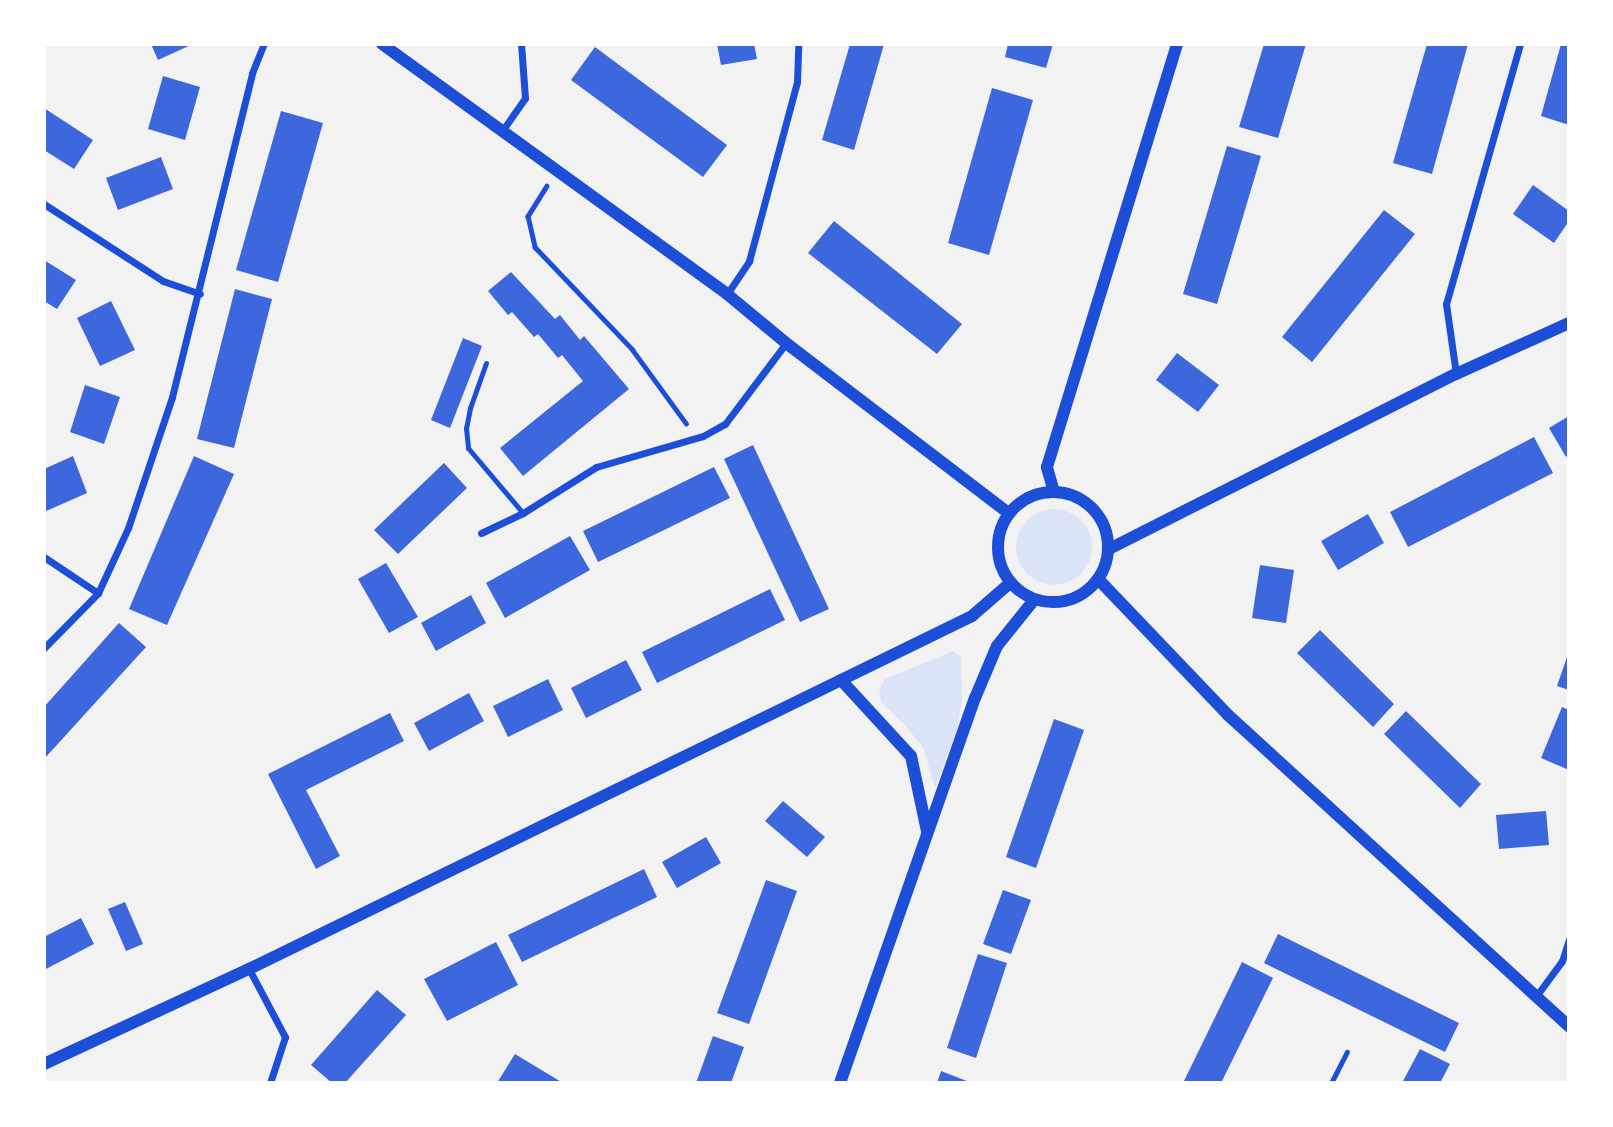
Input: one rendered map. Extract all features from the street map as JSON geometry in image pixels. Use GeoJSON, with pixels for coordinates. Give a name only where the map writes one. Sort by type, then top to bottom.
{"type":"FeatureCollection","features":[{"type":"Feature","properties":{"kind":"street"},"geometry":{"type":"LineString","coordinates":[[44,648],[98,593],[128,528],[168,410],[200,294],[252,73],[264,44]]}},
{"type":"Feature","properties":{"kind":"street"},"geometry":{"type":"LineString","coordinates":[[382,44],[727,294],[786,343],[1008,513]]}},
{"type":"Feature","properties":{"kind":"street"},"geometry":{"type":"LineString","coordinates":[[502,131],[525,98],[521,44]]}},
{"type":"Feature","properties":{"kind":"street"},"geometry":{"type":"LineString","coordinates":[[727,294],[749,261],[797,82],[798,44]]}},
{"type":"Feature","properties":{"kind":"street"},"geometry":{"type":"LineString","coordinates":[[1054,492],[1047,467],[1177,44]]}},
{"type":"Feature","properties":{"kind":"street"},"geometry":{"type":"LineString","coordinates":[[1456,374],[1446,304],[1520,44]]}},
{"type":"Feature","properties":{"kind":"street"},"geometry":{"type":"LineString","coordinates":[[44,205],[163,281],[200,294]]}},
{"type":"Feature","properties":{"kind":"street"},"geometry":{"type":"LineString","coordinates":[[1109,549],[1456,374],[1569,323]]}},
{"type":"Feature","properties":{"kind":"street"},"geometry":{"type":"LineString","coordinates":[[481,533],[523,513],[596,467],[694,439],[725,424],[786,343]]}},
{"type":"Feature","properties":{"kind":"street"},"geometry":{"type":"LineString","coordinates":[[1054,492],[1081,499],[1101,519],[1109,549],[1099,580],[1081,596],[1058,603],[1034,600],[1010,583],[999,561],[998,536],[1008,513],[1021,501],[1037,494],[1054,492]]}},
{"type":"Feature","properties":{"kind":"street"},"geometry":{"type":"LineString","coordinates":[[44,557],[98,593]]}},
{"type":"Feature","properties":{"kind":"street"},"geometry":{"type":"LineString","coordinates":[[1099,580],[1228,715],[1569,1026]]}},
{"type":"Feature","properties":{"kind":"street"},"geometry":{"type":"LineString","coordinates":[[44,1064],[249,968],[972,617],[1010,583]]}},
{"type":"Feature","properties":{"kind":"street"},"geometry":{"type":"LineString","coordinates":[[841,1083],[914,877],[927,831],[997,646],[1034,600]]}},
{"type":"Feature","properties":{"kind":"street"},"geometry":{"type":"LineString","coordinates":[[841,680],[911,756],[927,831]]}},
{"type":"Feature","properties":{"kind":"street"},"geometry":{"type":"LineString","coordinates":[[1537,995],[1562,961],[1569,939]]}},
{"type":"Feature","properties":{"kind":"street"},"geometry":{"type":"LineString","coordinates":[[249,968],[285,1037],[270,1083]]}},
{"type":"Feature","properties":{"kind":"lane"},"geometry":{"type":"LineString","coordinates":[[486,363],[470,408],[468,448],[523,513]]}},
{"type":"Feature","properties":{"kind":"lane"},"geometry":{"type":"LineString","coordinates":[[1331,1083],[1347,1052]]}},
{"type":"Feature","properties":{"kind":"path"},"geometry":{"type":"LineString","coordinates":[[557,171],[528,216],[535,247],[632,349],[685,421],[694,439]]}},
{"type":"Feature","properties":{"kind":"shaded area"},"geometry":{"type":"Polygon","coordinates":[[[1054,509],[1068,512],[1081,520],[1089,533],[1092,547],[1089,561],[1081,574],[1068,582],[1054,585],[1040,582],[1027,574],[1019,561],[1016,547],[1019,533],[1027,520],[1040,512],[1054,509]]]}},
{"type":"Feature","properties":{"kind":"shaded area"},"geometry":{"type":"Polygon","coordinates":[[[953,651],[961,657],[962,701],[957,730],[935,788],[924,749],[906,726],[881,702],[879,690],[885,679],[953,651]]]}},
{"type":"Feature","properties":{"kind":"building"},"geometry":{"type":"Polygon","coordinates":[[[151,44],[193,44],[158,60],[151,44]]]}},
{"type":"Feature","properties":{"kind":"building"},"geometry":{"type":"Polygon","coordinates":[[[717,44],[754,44],[757,59],[721,65],[717,44]]]}},
{"type":"Feature","properties":{"kind":"building"},"geometry":{"type":"Polygon","coordinates":[[[850,44],[884,44],[854,150],[822,140],[850,44]]]}},
{"type":"Feature","properties":{"kind":"building"},"geometry":{"type":"Polygon","coordinates":[[[1008,44],[1053,44],[1046,68],[1005,57],[1008,44]]]}},
{"type":"Feature","properties":{"kind":"building"},"geometry":{"type":"Polygon","coordinates":[[[1264,44],[1306,44],[1278,138],[1239,127],[1264,44]]]}},
{"type":"Feature","properties":{"kind":"building"},"geometry":{"type":"Polygon","coordinates":[[[1427,44],[1468,44],[1432,174],[1393,163],[1427,44]]]}},
{"type":"Feature","properties":{"kind":"building"},"geometry":{"type":"Polygon","coordinates":[[[1561,44],[1569,44],[1569,125],[1541,116],[1561,44]]]}},
{"type":"Feature","properties":{"kind":"building"},"geometry":{"type":"Polygon","coordinates":[[[595,47],[727,145],[703,177],[571,80],[595,47]]]}},
{"type":"Feature","properties":{"kind":"building"},"geometry":{"type":"Polygon","coordinates":[[[163,76],[200,87],[185,140],[148,129],[163,76]]]}},
{"type":"Feature","properties":{"kind":"building"},"geometry":{"type":"Polygon","coordinates":[[[992,88],[1033,100],[989,255],[948,243],[992,88]]]}},
{"type":"Feature","properties":{"kind":"building"},"geometry":{"type":"Polygon","coordinates":[[[44,108],[93,140],[74,169],[44,150],[44,108]]]}},
{"type":"Feature","properties":{"kind":"building"},"geometry":{"type":"Polygon","coordinates":[[[281,111],[323,123],[278,282],[236,270],[281,111]]]}},
{"type":"Feature","properties":{"kind":"building"},"geometry":{"type":"Polygon","coordinates":[[[1227,146],[1261,156],[1217,304],[1183,294],[1227,146]]]}},
{"type":"Feature","properties":{"kind":"building"},"geometry":{"type":"Polygon","coordinates":[[[161,157],[173,189],[118,210],[106,178],[161,157]]]}},
{"type":"Feature","properties":{"kind":"building"},"geometry":{"type":"Polygon","coordinates":[[[1533,185],[1569,211],[1569,221],[1554,243],[1513,214],[1533,185]]]}},
{"type":"Feature","properties":{"kind":"building"},"geometry":{"type":"Polygon","coordinates":[[[1384,210],[1415,234],[1312,362],[1282,337],[1384,210]]]}},
{"type":"Feature","properties":{"kind":"building"},"geometry":{"type":"Polygon","coordinates":[[[834,221],[962,324],[937,354],[808,253],[834,221]]]}},
{"type":"Feature","properties":{"kind":"building"},"geometry":{"type":"Polygon","coordinates":[[[44,260],[76,280],[57,309],[44,301],[44,260]]]}},
{"type":"Feature","properties":{"kind":"building"},"geometry":{"type":"Polygon","coordinates":[[[511,272],[555,319],[560,315],[580,340],[584,336],[629,389],[523,476],[500,448],[583,381],[562,355],[558,358],[538,334],[534,337],[512,312],[508,315],[488,291],[511,272]]]}},
{"type":"Feature","properties":{"kind":"building"},"geometry":{"type":"Polygon","coordinates":[[[235,289],[272,299],[234,448],[197,439],[235,289]]]}},
{"type":"Feature","properties":{"kind":"building"},"geometry":{"type":"Polygon","coordinates":[[[111,301],[135,350],[100,366],[77,318],[111,301]]]}},
{"type":"Feature","properties":{"kind":"building"},"geometry":{"type":"Polygon","coordinates":[[[463,338],[482,346],[450,428],[431,420],[463,338]]]}},
{"type":"Feature","properties":{"kind":"building"},"geometry":{"type":"Polygon","coordinates":[[[1177,353],[1219,385],[1198,412],[1156,380],[1177,353]]]}},
{"type":"Feature","properties":{"kind":"building"},"geometry":{"type":"Polygon","coordinates":[[[85,385],[120,397],[104,444],[70,432],[85,385]]]}},
{"type":"Feature","properties":{"kind":"building"},"geometry":{"type":"Polygon","coordinates":[[[1569,416],[1569,455],[1566,457],[1549,428],[1569,416]]]}},
{"type":"Feature","properties":{"kind":"building"},"geometry":{"type":"Polygon","coordinates":[[[1534,437],[1553,473],[1408,547],[1390,512],[1534,437]]]}},
{"type":"Feature","properties":{"kind":"building"},"geometry":{"type":"Polygon","coordinates":[[[753,445],[829,609],[800,622],[724,459],[753,445]]]}},
{"type":"Feature","properties":{"kind":"building"},"geometry":{"type":"Polygon","coordinates":[[[73,456],[87,493],[44,512],[44,469],[73,456]]]}},
{"type":"Feature","properties":{"kind":"building"},"geometry":{"type":"Polygon","coordinates":[[[194,456],[234,474],[167,625],[129,609],[194,456]]]}},
{"type":"Feature","properties":{"kind":"building"},"geometry":{"type":"Polygon","coordinates":[[[444,463],[467,488],[398,554],[374,530],[444,463]]]}},
{"type":"Feature","properties":{"kind":"building"},"geometry":{"type":"Polygon","coordinates":[[[714,467],[730,498],[598,562],[583,531],[714,467]]]}},
{"type":"Feature","properties":{"kind":"building"},"geometry":{"type":"Polygon","coordinates":[[[1368,514],[1384,543],[1338,570],[1321,541],[1368,514]]]}},
{"type":"Feature","properties":{"kind":"building"},"geometry":{"type":"Polygon","coordinates":[[[570,536],[590,570],[505,618],[486,583],[570,536]]]}},
{"type":"Feature","properties":{"kind":"building"},"geometry":{"type":"Polygon","coordinates":[[[386,563],[418,617],[389,633],[358,579],[386,563]]]}},
{"type":"Feature","properties":{"kind":"building"},"geometry":{"type":"Polygon","coordinates":[[[1260,565],[1294,570],[1286,623],[1252,618],[1260,565]]]}},
{"type":"Feature","properties":{"kind":"building"},"geometry":{"type":"Polygon","coordinates":[[[770,589],[785,620],[657,683],[642,652],[770,589]]]}},
{"type":"Feature","properties":{"kind":"building"},"geometry":{"type":"Polygon","coordinates":[[[471,595],[486,623],[436,651],[421,623],[471,595]]]}},
{"type":"Feature","properties":{"kind":"building"},"geometry":{"type":"Polygon","coordinates":[[[119,623],[146,647],[45,758],[44,707],[119,623]]]}},
{"type":"Feature","properties":{"kind":"building"},"geometry":{"type":"Polygon","coordinates":[[[1320,630],[1394,704],[1373,727],[1297,653],[1320,630]]]}},
{"type":"Feature","properties":{"kind":"building"},"geometry":{"type":"Polygon","coordinates":[[[1569,651],[1569,690],[1557,686],[1569,651]]]}},
{"type":"Feature","properties":{"kind":"building"},"geometry":{"type":"Polygon","coordinates":[[[626,660],[642,690],[586,718],[571,688],[626,660]]]}},
{"type":"Feature","properties":{"kind":"building"},"geometry":{"type":"Polygon","coordinates":[[[548,679],[563,710],[508,737],[493,706],[548,679]]]}},
{"type":"Feature","properties":{"kind":"building"},"geometry":{"type":"Polygon","coordinates":[[[469,693],[484,721],[429,751],[414,723],[469,693]]]}},
{"type":"Feature","properties":{"kind":"building"},"geometry":{"type":"Polygon","coordinates":[[[1562,707],[1569,710],[1569,770],[1541,758],[1562,707]]]}},
{"type":"Feature","properties":{"kind":"building"},"geometry":{"type":"Polygon","coordinates":[[[1406,711],[1481,784],[1460,808],[1384,734],[1406,711]]]}},
{"type":"Feature","properties":{"kind":"building"},"geometry":{"type":"Polygon","coordinates":[[[390,713],[404,741],[306,790],[340,856],[316,869],[268,774],[390,713]]]}},
{"type":"Feature","properties":{"kind":"building"},"geometry":{"type":"Polygon","coordinates":[[[1054,719],[1084,730],[1036,868],[1006,857],[1054,719]]]}},
{"type":"Feature","properties":{"kind":"building"},"geometry":{"type":"Polygon","coordinates":[[[783,801],[825,837],[807,857],[765,821],[783,801]]]}},
{"type":"Feature","properties":{"kind":"building"},"geometry":{"type":"Polygon","coordinates":[[[1546,811],[1549,845],[1499,849],[1496,815],[1546,811]]]}},
{"type":"Feature","properties":{"kind":"building"},"geometry":{"type":"Polygon","coordinates":[[[706,837],[721,863],[677,888],[662,862],[706,837]]]}},
{"type":"Feature","properties":{"kind":"building"},"geometry":{"type":"Polygon","coordinates":[[[644,869],[657,897],[522,962],[508,935],[644,869]]]}},
{"type":"Feature","properties":{"kind":"building"},"geometry":{"type":"Polygon","coordinates":[[[766,880],[797,891],[749,1024],[717,1013],[766,880]]]}},
{"type":"Feature","properties":{"kind":"building"},"geometry":{"type":"Polygon","coordinates":[[[1003,890],[1031,900],[1011,954],[983,944],[1003,890]]]}},
{"type":"Feature","properties":{"kind":"building"},"geometry":{"type":"Polygon","coordinates":[[[125,902],[143,944],[126,951],[108,909],[125,902]]]}},
{"type":"Feature","properties":{"kind":"building"},"geometry":{"type":"Polygon","coordinates":[[[81,918],[94,944],[44,970],[44,937],[81,918]]]}},
{"type":"Feature","properties":{"kind":"building"},"geometry":{"type":"Polygon","coordinates":[[[1278,934],[1459,1023],[1445,1052],[1264,963],[1278,934]]]}},
{"type":"Feature","properties":{"kind":"building"},"geometry":{"type":"Polygon","coordinates":[[[496,942],[518,985],[447,1021],[424,979],[496,942]]]}},
{"type":"Feature","properties":{"kind":"building"},"geometry":{"type":"Polygon","coordinates":[[[978,954],[1007,963],[976,1058],[947,1048],[978,954]]]}},
{"type":"Feature","properties":{"kind":"building"},"geometry":{"type":"Polygon","coordinates":[[[1242,962],[1273,978],[1221,1083],[1183,1083],[1242,962]]]}},
{"type":"Feature","properties":{"kind":"building"},"geometry":{"type":"Polygon","coordinates":[[[377,990],[406,1015],[345,1083],[332,1083],[311,1065],[377,990]]]}},
{"type":"Feature","properties":{"kind":"building"},"geometry":{"type":"Polygon","coordinates":[[[713,1036],[744,1047],[731,1083],[696,1083],[713,1036]]]}},
{"type":"Feature","properties":{"kind":"building"},"geometry":{"type":"Polygon","coordinates":[[[1420,1049],[1450,1064],[1440,1083],[1402,1083],[1420,1049]]]}},
{"type":"Feature","properties":{"kind":"building"},"geometry":{"type":"Polygon","coordinates":[[[515,1054],[563,1083],[497,1083],[515,1054]]]}},
{"type":"Feature","properties":{"kind":"building"},"geometry":{"type":"Polygon","coordinates":[[[941,1071],[972,1083],[937,1083],[941,1071]]]}}]}
